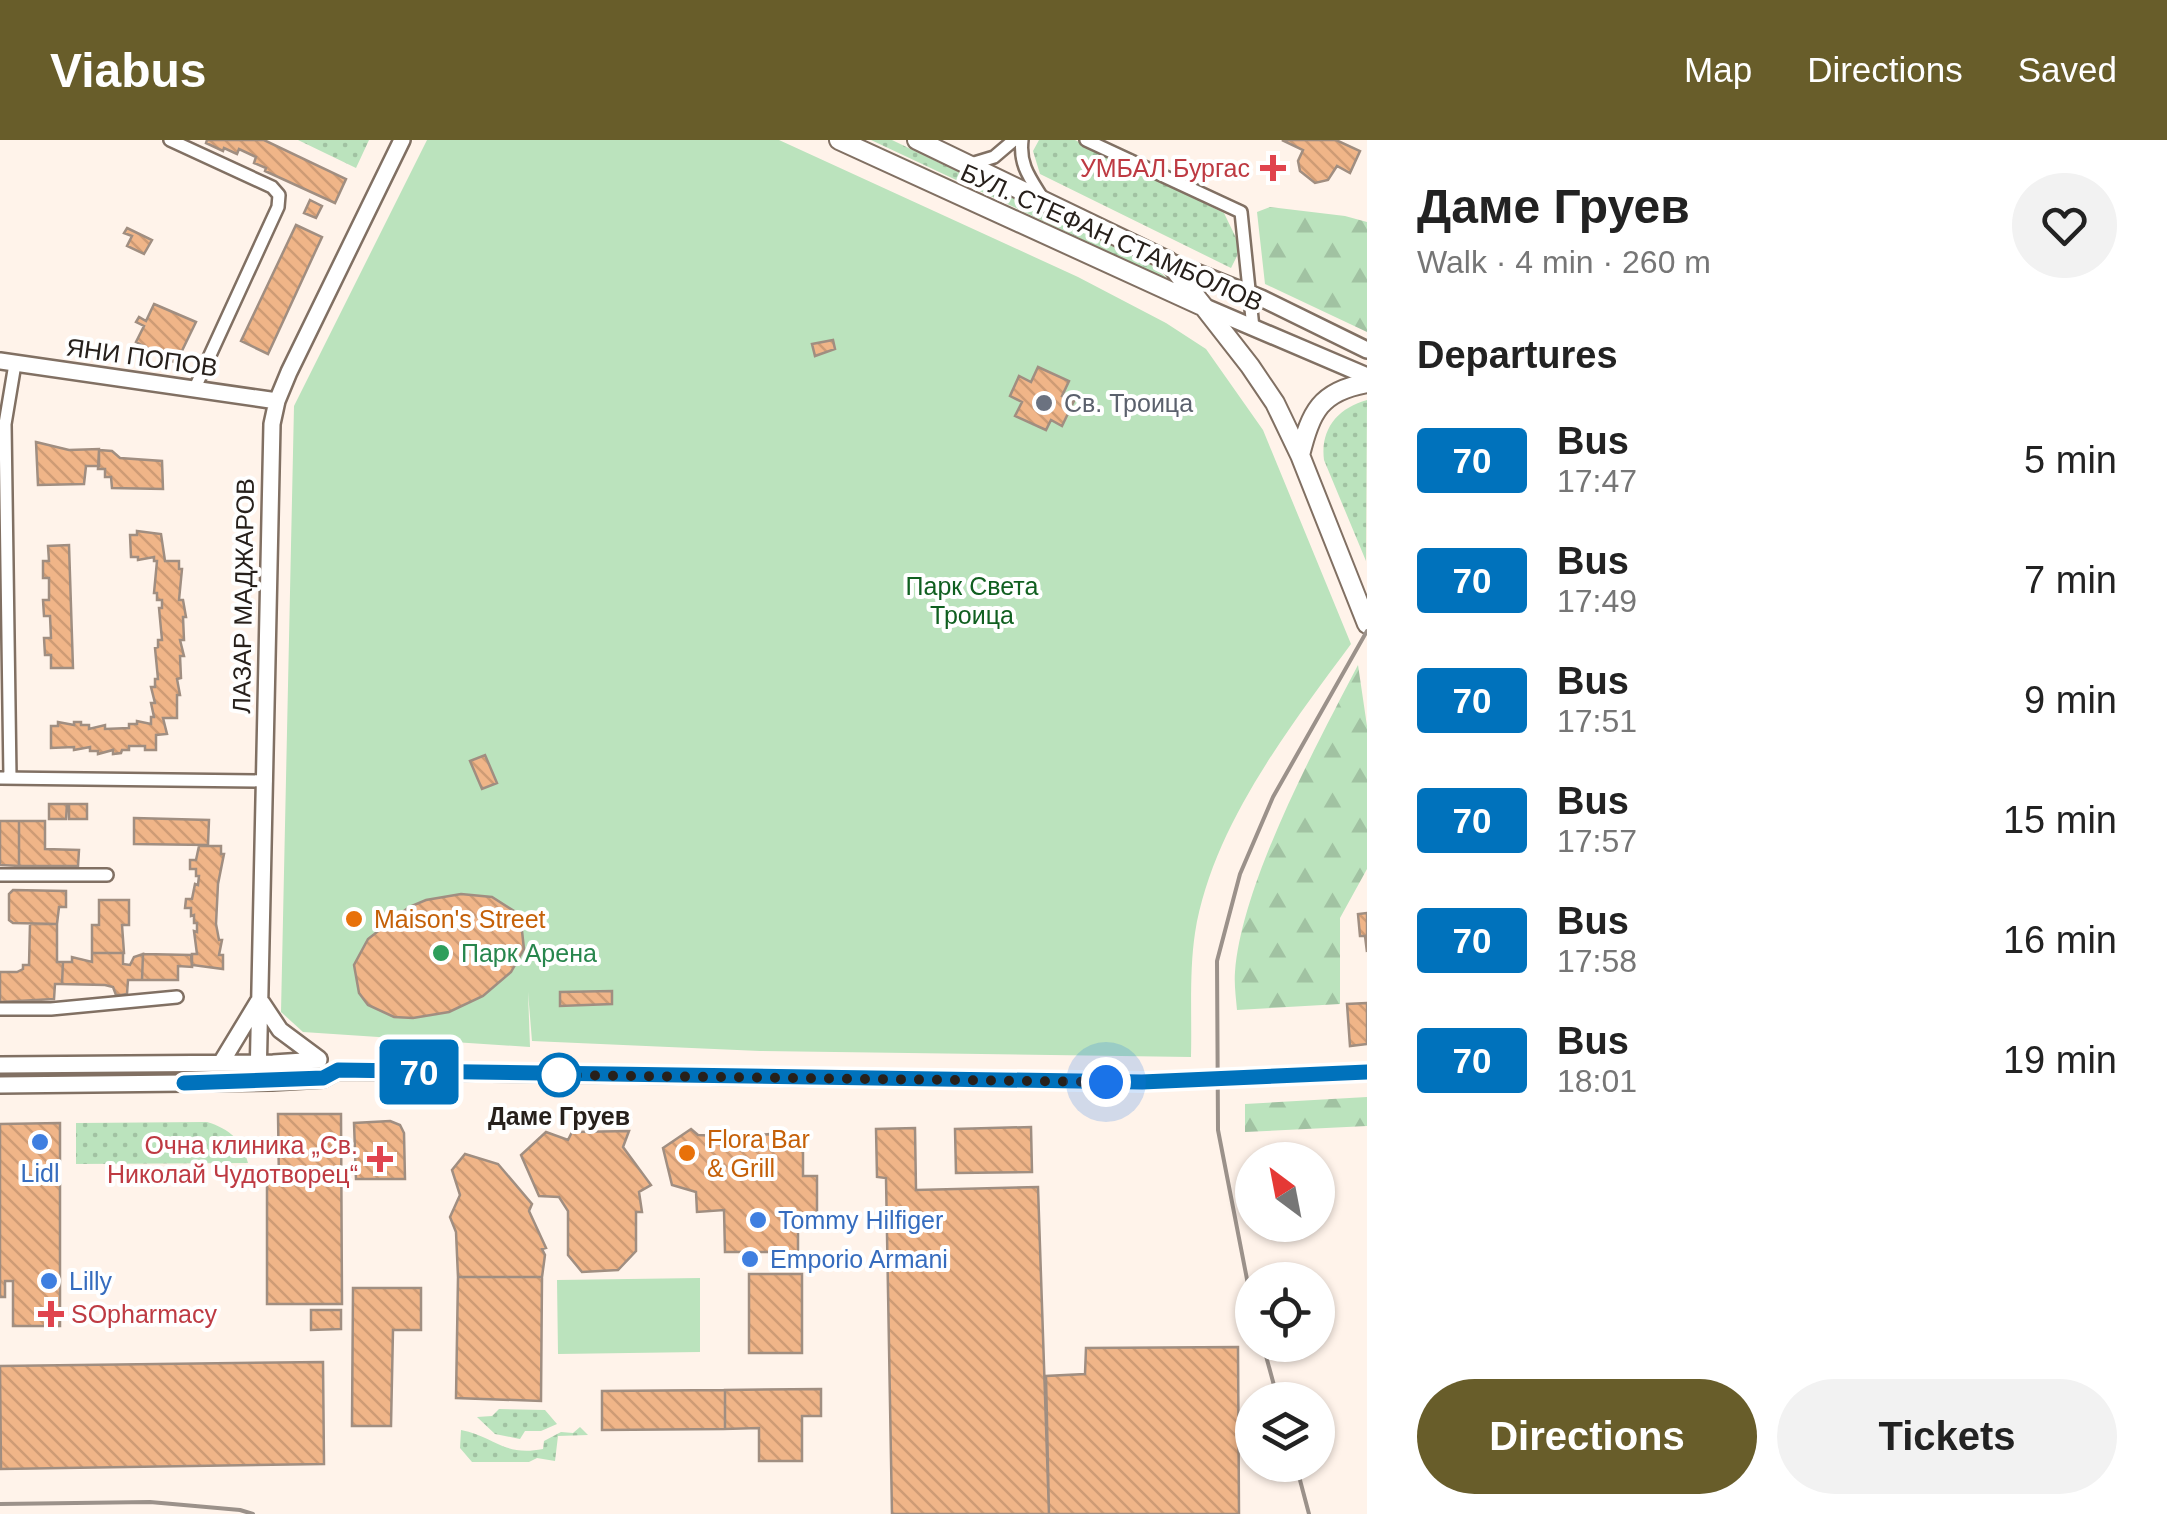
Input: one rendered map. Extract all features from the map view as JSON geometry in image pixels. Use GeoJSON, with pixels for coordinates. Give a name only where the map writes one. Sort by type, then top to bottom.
{"type":"FeatureCollection","features":[{"type":"Feature","properties":{"kind":"main road","name":"ЛАЗАР МАДЖАРОВ"},"geometry":{"type":"LineString","coordinates":[[258,1082],[270,448],[276,401],[402,140]]}},
{"type":"Feature","properties":{"kind":"main road","name":"БУЛ. СТЕФАН СТАМБОЛОВ"},"geometry":{"type":"LineString","coordinates":[[839,140],[1367,379]]}},
{"type":"Feature","properties":{"kind":"main road","name":"БУЛ. СТЕФАН СТАМБОЛОВ"},"geometry":{"type":"LineString","coordinates":[[917,140],[1168,261],[1250,294],[1367,350]]}},
{"type":"Feature","properties":{"kind":"main road"},"geometry":{"type":"LineString","coordinates":[[1168,261],[1275,402],[1300,454],[1367,624]]}},
{"type":"Feature","properties":{"kind":"main road","name":"ЯНИ ПОПОВ"},"geometry":{"type":"LineString","coordinates":[[8,363],[276,401]]}},
{"type":"Feature","properties":{"kind":"main road"},"geometry":{"type":"LineString","coordinates":[[1300,454],[1310,418],[1321,403],[1367,379]]}},
{"type":"Feature","properties":{"kind":"main road"},"geometry":{"type":"LineString","coordinates":[[221,1063],[260,999],[280,1030],[338,1070],[1142,1082],[1367,1072]]}},
{"type":"Feature","properties":{"kind":"main road"},"geometry":{"type":"LineString","coordinates":[[0,1065],[319,1060]]}},
{"type":"Feature","properties":{"kind":"main road"},"geometry":{"type":"LineString","coordinates":[[0,1086],[258,1082],[323,1078],[338,1070]]}},
{"type":"Feature","properties":{"kind":"street"},"geometry":{"type":"LineString","coordinates":[[170,140],[272,187],[280,195],[278,207],[194,390]]}},
{"type":"Feature","properties":{"kind":"street"},"geometry":{"type":"LineString","coordinates":[[967,165],[994,157],[1014,140]]}},
{"type":"Feature","properties":{"kind":"street"},"geometry":{"type":"LineString","coordinates":[[1022,140],[1023,168],[1043,199]]}},
{"type":"Feature","properties":{"kind":"street"},"geometry":{"type":"LineString","coordinates":[[1086,140],[1240,212],[1253,328]]}},
{"type":"Feature","properties":{"kind":"street"},"geometry":{"type":"LineString","coordinates":[[8,363],[5,778],[266,781]]}},
{"type":"Feature","properties":{"kind":"street"},"geometry":{"type":"LineString","coordinates":[[0,875],[107,875]]}},
{"type":"Feature","properties":{"kind":"street"},"geometry":{"type":"LineString","coordinates":[[0,1008],[51,1008],[177,997]]}},
{"type":"Feature","properties":{"kind":"green space"},"geometry":{"type":"Polygon","coordinates":[[[298,140],[369,140],[356,168],[298,140]]]}},
{"type":"Feature","properties":{"kind":"green space","name":"Парк Света Троица"},"geometry":{"type":"Polygon","coordinates":[[[427,140],[779,140],[1078,277],[1166,323],[1206,349],[1263,430],[1351,644],[1256,780],[1218,855],[1195,933],[1191,1057],[760,1051],[532,1041],[528,992],[530,1047],[303,1032],[281,1012],[294,406],[427,140]]]}},
{"type":"Feature","properties":{"kind":"green space"},"geometry":{"type":"Polygon","coordinates":[[[871,140],[892,140],[1151,265],[1171,281],[871,140]]]}},
{"type":"Feature","properties":{"kind":"green space"},"geometry":{"type":"Polygon","coordinates":[[[1039,140],[1075,140],[1224,213],[1238,242],[1231,268],[1040,174],[1033,151],[1039,140]]]}},
{"type":"Feature","properties":{"kind":"green space"},"geometry":{"type":"Polygon","coordinates":[[[1270,207],[1367,222],[1367,332],[1265,284],[1257,212],[1270,207]]]}},
{"type":"Feature","properties":{"kind":"green space"},"geometry":{"type":"Polygon","coordinates":[[[1367,400],[1366,561],[1324,460],[1324,449],[1333,421],[1347,408],[1367,400]]]}},
{"type":"Feature","properties":{"kind":"green space"},"geometry":{"type":"Polygon","coordinates":[[[1358,665],[1367,726],[1367,869],[1340,918],[1340,1004],[1237,1010],[1235,972],[1251,897],[1283,815],[1358,665]]]}},
{"type":"Feature","properties":{"kind":"green space"},"geometry":{"type":"Polygon","coordinates":[[[1367,1097],[1367,1126],[1245,1132],[1245,1104],[1367,1097]]]}},
{"type":"Feature","properties":{"kind":"green space"},"geometry":{"type":"Polygon","coordinates":[[[207,1122],[234,1136],[248,1163],[76,1164],[76,1123],[207,1122]]]}},
{"type":"Feature","properties":{"kind":"green space"},"geometry":{"type":"Polygon","coordinates":[[[700,1278],[700,1352],[558,1354],[557,1280],[700,1278]]]}},
{"type":"Feature","properties":{"kind":"green space"},"geometry":{"type":"Polygon","coordinates":[[[499,1409],[545,1410],[557,1424],[541,1431],[525,1431],[520,1439],[495,1434],[477,1417],[492,1416],[499,1409]]]}},
{"type":"Feature","properties":{"kind":"green space"},"geometry":{"type":"Polygon","coordinates":[[[580,1427],[588,1435],[558,1436],[555,1461],[537,1458],[529,1462],[472,1462],[460,1448],[461,1430],[508,1448],[529,1451],[543,1449],[544,1441],[561,1432],[573,1433],[580,1427]]]}},
{"type":"Feature","properties":{"kind":"building"},"geometry":{"type":"Polygon","coordinates":[[[264,140],[346,179],[335,203],[265,171],[266,168],[254,163],[256,157],[239,149],[237,154],[224,148],[223,151],[206,143],[264,140]]]}},
{"type":"Feature","properties":{"kind":"building"},"geometry":{"type":"Polygon","coordinates":[[[1282,140],[1336,140],[1360,151],[1350,173],[1337,166],[1328,180],[1315,183],[1300,171],[1298,161],[1303,150],[1282,140]]]}},
{"type":"Feature","properties":{"kind":"building"},"geometry":{"type":"Polygon","coordinates":[[[310,200],[322,206],[316,218],[304,213],[310,200]]]}},
{"type":"Feature","properties":{"kind":"building"},"geometry":{"type":"Polygon","coordinates":[[[296,225],[322,237],[268,354],[241,341],[296,225]]]}},
{"type":"Feature","properties":{"kind":"building"},"geometry":{"type":"Polygon","coordinates":[[[127,228],[152,240],[144,254],[127,246],[132,236],[124,233],[127,228]]]}},
{"type":"Feature","properties":{"kind":"building"},"geometry":{"type":"Polygon","coordinates":[[[154,304],[196,322],[176,363],[136,342],[144,326],[136,322],[139,317],[146,321],[154,304]]]}},
{"type":"Feature","properties":{"kind":"building"},"geometry":{"type":"Polygon","coordinates":[[[833,340],[835,349],[815,356],[812,344],[833,340]]]}},
{"type":"Feature","properties":{"kind":"building"},"geometry":{"type":"Polygon","coordinates":[[[1038,367],[1069,381],[1062,396],[1074,401],[1062,426],[1051,420],[1046,430],[1015,416],[1022,402],[1010,396],[1019,376],[1031,382],[1038,367]]]}},
{"type":"Feature","properties":{"kind":"building"},"geometry":{"type":"Polygon","coordinates":[[[36,442],[69,450],[99,449],[99,466],[86,466],[84,484],[38,485],[36,442]]]}},
{"type":"Feature","properties":{"kind":"building"},"geometry":{"type":"Polygon","coordinates":[[[99,450],[112,451],[120,458],[162,461],[163,489],[112,488],[111,477],[105,477],[105,469],[98,469],[99,450]]]}},
{"type":"Feature","properties":{"kind":"building"},"geometry":{"type":"Polygon","coordinates":[[[137,531],[161,534],[165,561],[179,561],[182,569],[179,600],[183,600],[186,617],[184,640],[180,640],[184,656],[180,656],[181,678],[177,679],[177,718],[163,718],[167,734],[156,735],[156,750],[129,746],[129,750],[121,753],[113,754],[113,750],[98,754],[90,751],[90,747],[51,748],[51,726],[58,726],[58,722],[81,722],[89,725],[89,729],[105,725],[105,729],[129,728],[129,724],[137,721],[151,724],[154,717],[151,687],[155,687],[158,679],[155,648],[158,640],[162,640],[162,600],[157,600],[154,593],[157,561],[154,557],[131,557],[130,535],[137,535],[137,531]]]}},
{"type":"Feature","properties":{"kind":"building"},"geometry":{"type":"Polygon","coordinates":[[[69,545],[73,668],[51,668],[51,655],[45,655],[44,638],[51,638],[50,616],[44,616],[43,600],[49,600],[49,578],[43,578],[43,561],[49,561],[48,546],[69,545]]]}},
{"type":"Feature","properties":{"kind":"building"},"geometry":{"type":"Polygon","coordinates":[[[485,755],[497,783],[482,789],[470,761],[485,755]]]}},
{"type":"Feature","properties":{"kind":"building"},"geometry":{"type":"Polygon","coordinates":[[[49,804],[67,804],[66,819],[49,819],[49,804]]]}},
{"type":"Feature","properties":{"kind":"building"},"geometry":{"type":"Polygon","coordinates":[[[69,804],[87,804],[87,819],[69,819],[69,804]]]}},
{"type":"Feature","properties":{"kind":"building"},"geometry":{"type":"Polygon","coordinates":[[[134,818],[209,820],[208,845],[134,844],[134,818]]]}},
{"type":"Feature","properties":{"kind":"building"},"geometry":{"type":"Polygon","coordinates":[[[0,821],[19,821],[19,866],[0,865],[0,821]]]}},
{"type":"Feature","properties":{"kind":"building"},"geometry":{"type":"Polygon","coordinates":[[[19,821],[45,821],[45,849],[79,850],[78,866],[19,866],[19,821]]]}},
{"type":"Feature","properties":{"kind":"building"},"geometry":{"type":"Polygon","coordinates":[[[199,846],[221,846],[224,854],[216,924],[222,940],[219,955],[223,955],[223,969],[192,965],[192,954],[197,954],[197,923],[191,908],[185,908],[186,899],[192,899],[195,884],[198,885],[199,876],[196,869],[190,869],[190,860],[196,860],[199,846]]]}},
{"type":"Feature","properties":{"kind":"building"},"geometry":{"type":"Polygon","coordinates":[[[13,890],[66,891],[66,907],[59,907],[57,924],[13,923],[9,920],[9,894],[13,890]]]}},
{"type":"Feature","properties":{"kind":"building"},"geometry":{"type":"Polygon","coordinates":[[[461,894],[492,897],[514,911],[521,922],[524,949],[511,972],[483,996],[449,1012],[394,1017],[368,1005],[359,993],[354,965],[368,939],[409,907],[461,894]]]}},
{"type":"Feature","properties":{"kind":"building"},"geometry":{"type":"Polygon","coordinates":[[[99,900],[129,900],[129,925],[122,925],[124,953],[92,953],[92,925],[99,925],[99,900]]]}},
{"type":"Feature","properties":{"kind":"building"},"geometry":{"type":"Polygon","coordinates":[[[1367,913],[1367,952],[1365,936],[1360,936],[1358,914],[1367,913]]]}},
{"type":"Feature","properties":{"kind":"building"},"geometry":{"type":"Polygon","coordinates":[[[30,924],[57,924],[57,962],[63,962],[62,984],[55,984],[54,999],[0,1002],[0,972],[17,972],[23,965],[29,965],[30,924]]]}},
{"type":"Feature","properties":{"kind":"building"},"geometry":{"type":"Polygon","coordinates":[[[92,953],[123,953],[123,964],[130,965],[134,957],[143,954],[142,980],[128,980],[127,994],[121,995],[105,985],[62,984],[63,962],[72,962],[72,957],[92,962],[92,953]]]}},
{"type":"Feature","properties":{"kind":"building"},"geometry":{"type":"Polygon","coordinates":[[[143,954],[191,955],[192,967],[178,966],[178,980],[142,980],[143,954]]]}},
{"type":"Feature","properties":{"kind":"building"},"geometry":{"type":"Polygon","coordinates":[[[612,991],[612,1004],[560,1006],[560,992],[612,991]]]}},
{"type":"Feature","properties":{"kind":"building"},"geometry":{"type":"Polygon","coordinates":[[[1367,1003],[1367,1044],[1350,1046],[1347,1004],[1367,1003]]]}},
{"type":"Feature","properties":{"kind":"building"},"geometry":{"type":"Polygon","coordinates":[[[278,1114],[341,1114],[342,1304],[267,1304],[267,1183],[279,1183],[278,1114]]]}},
{"type":"Feature","properties":{"kind":"building","name":"Oчна клиника „Св. Николай Чудотворец“"},"geometry":{"type":"Polygon","coordinates":[[[390,1121],[400,1125],[404,1133],[405,1179],[356,1179],[354,1123],[390,1121]]]}},
{"type":"Feature","properties":{"kind":"building"},"geometry":{"type":"Polygon","coordinates":[[[60,1123],[60,1326],[13,1326],[13,1281],[5,1281],[5,1297],[0,1297],[0,1124],[60,1123]]]}},
{"type":"Feature","properties":{"kind":"building"},"geometry":{"type":"Polygon","coordinates":[[[1031,1127],[1032,1172],[956,1173],[955,1129],[1031,1127]]]}},
{"type":"Feature","properties":{"kind":"building"},"geometry":{"type":"Polygon","coordinates":[[[915,1128],[916,1190],[1038,1187],[1049,1514],[892,1514],[886,1178],[877,1177],[876,1129],[915,1128]]]}},
{"type":"Feature","properties":{"kind":"building"},"geometry":{"type":"Polygon","coordinates":[[[691,1129],[698,1135],[771,1134],[771,1142],[803,1142],[803,1176],[817,1176],[817,1228],[798,1228],[798,1252],[725,1252],[724,1210],[697,1212],[696,1192],[672,1185],[663,1148],[691,1129]]]}},
{"type":"Feature","properties":{"kind":"building"},"geometry":{"type":"Polygon","coordinates":[[[629,1131],[623,1147],[651,1185],[639,1192],[642,1212],[636,1212],[636,1251],[618,1270],[582,1272],[568,1255],[568,1211],[559,1197],[539,1196],[521,1155],[546,1132],[568,1140],[572,1132],[629,1131]]]}},
{"type":"Feature","properties":{"kind":"building"},"geometry":{"type":"Polygon","coordinates":[[[465,1154],[498,1164],[532,1204],[529,1211],[546,1248],[542,1249],[542,1277],[458,1277],[456,1232],[450,1217],[460,1195],[452,1170],[465,1154]]]}},
{"type":"Feature","properties":{"kind":"building"},"geometry":{"type":"Polygon","coordinates":[[[749,1274],[802,1274],[802,1353],[749,1353],[749,1274]]]}},
{"type":"Feature","properties":{"kind":"building"},"geometry":{"type":"Polygon","coordinates":[[[458,1277],[542,1277],[541,1401],[456,1398],[458,1277]]]}},
{"type":"Feature","properties":{"kind":"building"},"geometry":{"type":"Polygon","coordinates":[[[353,1288],[421,1288],[421,1330],[393,1330],[391,1426],[352,1426],[353,1288]]]}},
{"type":"Feature","properties":{"kind":"building"},"geometry":{"type":"Polygon","coordinates":[[[311,1310],[341,1310],[341,1329],[311,1330],[311,1310]]]}},
{"type":"Feature","properties":{"kind":"building"},"geometry":{"type":"Polygon","coordinates":[[[1235,1347],[1238,1382],[1235,1382],[1235,1482],[1239,1482],[1239,1514],[1049,1514],[1046,1376],[1085,1374],[1086,1348],[1235,1347]]]}},
{"type":"Feature","properties":{"kind":"building"},"geometry":{"type":"Polygon","coordinates":[[[323,1362],[324,1464],[1,1469],[0,1366],[323,1362]]]}},
{"type":"Feature","properties":{"kind":"building"},"geometry":{"type":"Polygon","coordinates":[[[821,1389],[821,1416],[802,1416],[802,1461],[759,1461],[759,1428],[725,1429],[725,1390],[821,1389]]]}},
{"type":"Feature","properties":{"kind":"building"},"geometry":{"type":"Polygon","coordinates":[[[725,1390],[725,1429],[602,1430],[602,1391],[725,1390]]]}},
{"type":"Feature","properties":{"kind":"railway"},"geometry":{"type":"LineString","coordinates":[[1244,1262],[1218,1130],[1217,961],[1240,874],[1273,797],[1367,631]]}},
{"type":"Feature","properties":{"kind":"railway"},"geometry":{"type":"LineString","coordinates":[[1268,1362],[1273,1382]]}},
{"type":"Feature","properties":{"kind":"railway"},"geometry":{"type":"LineString","coordinates":[[1301,1482],[1309,1514]]}},
{"type":"Feature","properties":{"kind":"railway"},"geometry":{"type":"LineString","coordinates":[[0,1504],[150,1502],[253,1514]]}},
{"type":"Feature","properties":{"kind":"bus line","name":"70"},"geometry":{"type":"LineString","coordinates":[[184,1083],[323,1078],[338,1070],[1142,1082],[1367,1072]]}},
{"type":"Feature","properties":{"kind":"place","name":"УМБАЛ Бургас"},"geometry":{"type":"Point","coordinates":[1273,168]}},
{"type":"Feature","properties":{"kind":"place","name":"Св. Троица"},"geometry":{"type":"Point","coordinates":[1044,403]}},
{"type":"Feature","properties":{"kind":"place","name":"Maison's Street"},"geometry":{"type":"Point","coordinates":[354,919]}},
{"type":"Feature","properties":{"kind":"place","name":"Парк Арена"},"geometry":{"type":"Point","coordinates":[441,953]}},
{"type":"Feature","properties":{"kind":"place","name":"Даме Груев"},"geometry":{"type":"Point","coordinates":[559,1075]}},
{"type":"Feature","properties":{"kind":"place","name":"Lidl"},"geometry":{"type":"Point","coordinates":[40,1142]}},
{"type":"Feature","properties":{"kind":"place","name":"Flora Bar & Grill"},"geometry":{"type":"Point","coordinates":[687,1153]}},
{"type":"Feature","properties":{"kind":"place","name":"Oчна клиника „Св. Николай Чудотворец“"},"geometry":{"type":"Point","coordinates":[380,1159]}},
{"type":"Feature","properties":{"kind":"place","name":"Tommy Hilfiger"},"geometry":{"type":"Point","coordinates":[758,1220]}},
{"type":"Feature","properties":{"kind":"place","name":"Emporio Armani"},"geometry":{"type":"Point","coordinates":[750,1259]}},
{"type":"Feature","properties":{"kind":"place","name":"Lilly"},"geometry":{"type":"Point","coordinates":[49,1281]}},
{"type":"Feature","properties":{"kind":"place","name":"SOpharmacy"},"geometry":{"type":"Point","coordinates":[51,1314]}},
{"type":"Feature","properties":{"kind":"route"},"geometry":{"type":"LineString","coordinates":[[559,1075],[1106,1082]]}}]}
